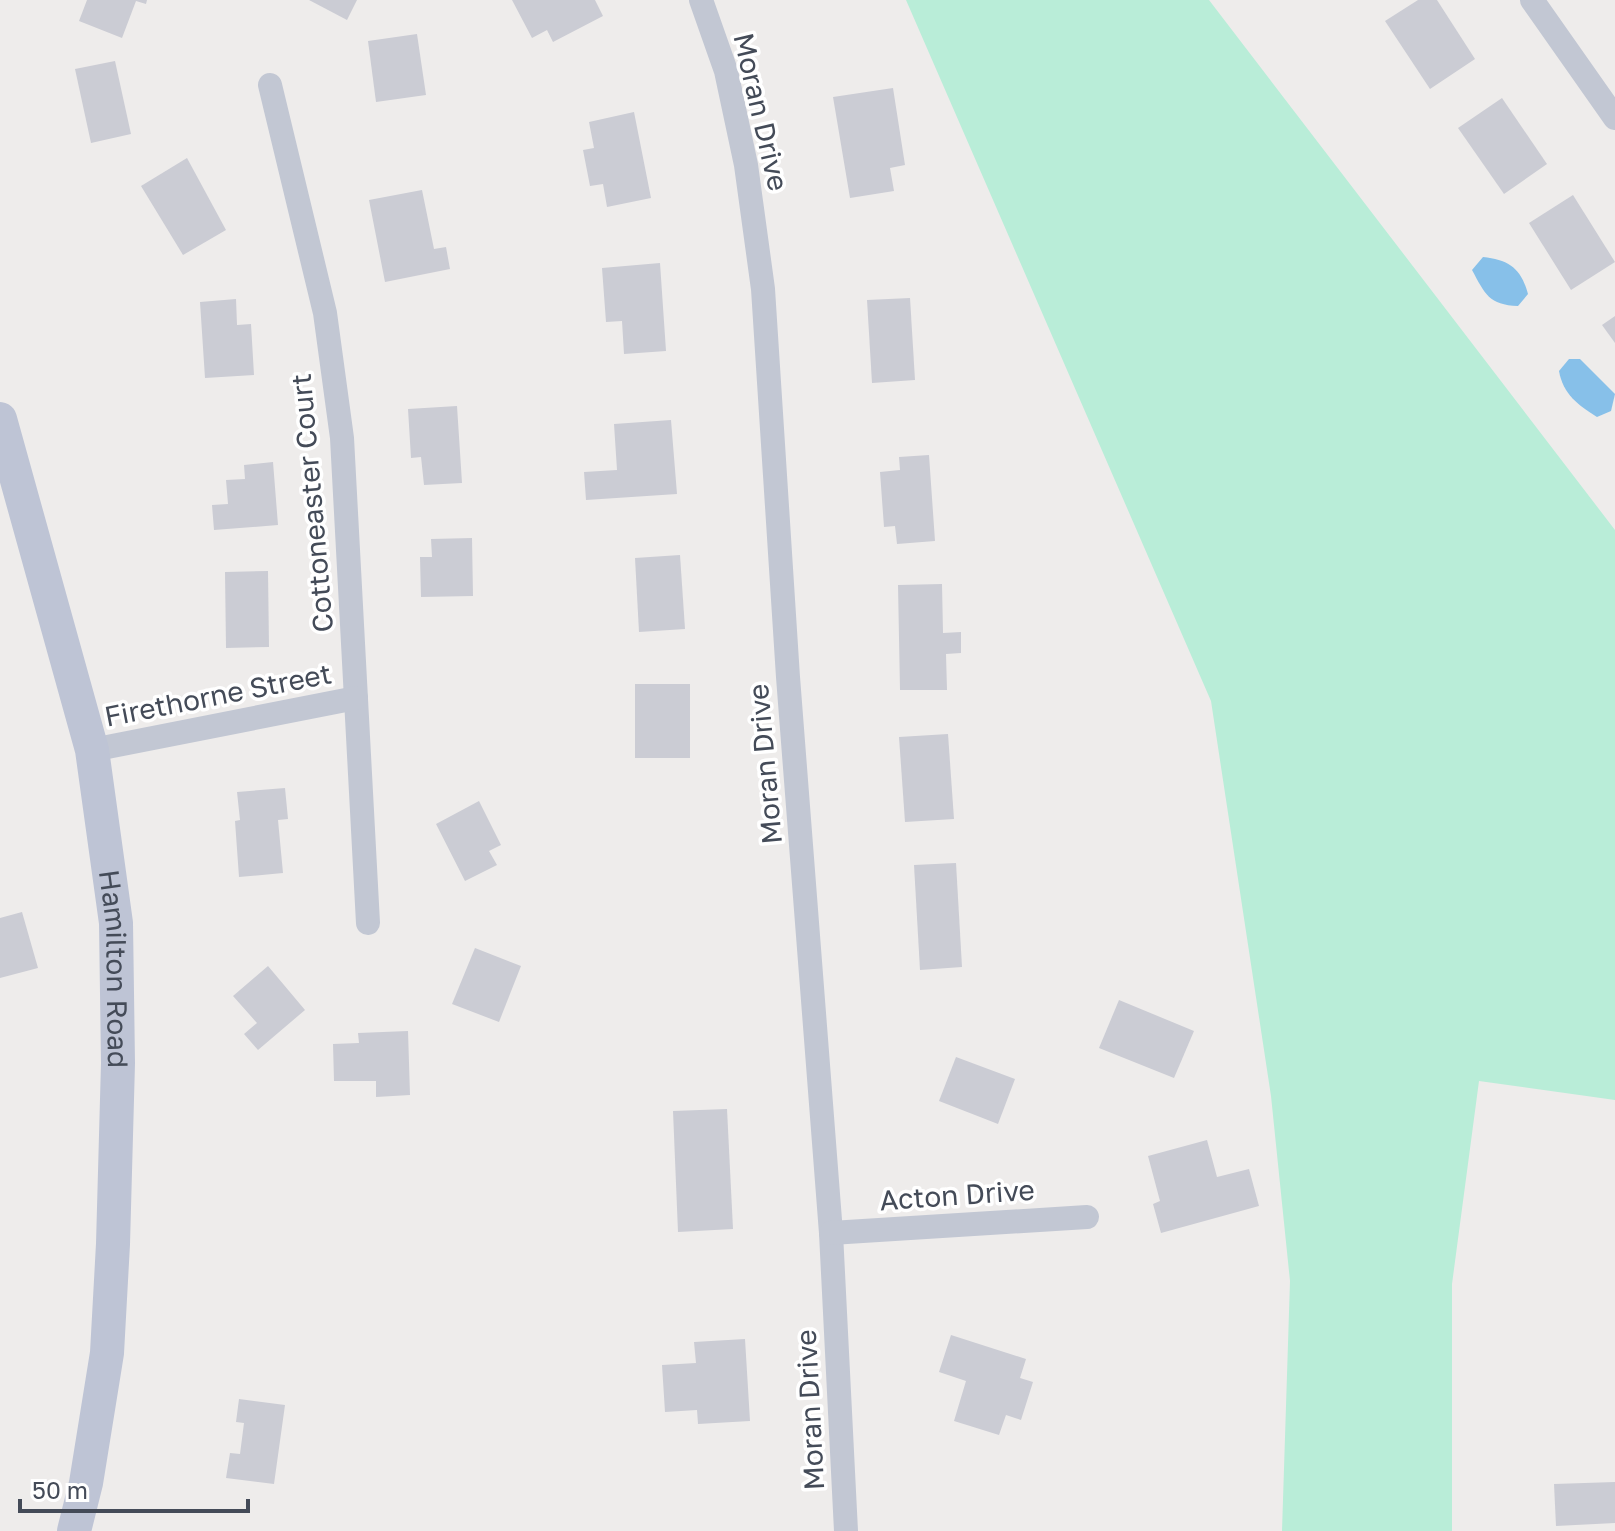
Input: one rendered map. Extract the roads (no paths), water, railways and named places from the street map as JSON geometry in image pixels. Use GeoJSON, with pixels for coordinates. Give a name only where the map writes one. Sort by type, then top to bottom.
{"type":"FeatureCollection","features":[{"type":"Feature","properties":{"kind":"street","name":"Moran Drive"},"geometry":{"type":"LineString","coordinates":[[701,0],[726,71],[740,134],[763,289],[788,677],[831,1233],[846,1531]]}},
{"type":"Feature","properties":{"kind":"street"},"geometry":{"type":"LineString","coordinates":[[1532,0],[1615,118]]}},
{"type":"Feature","properties":{"kind":"street","name":"Cottoneaster Court"},"geometry":{"type":"LineString","coordinates":[[270,85],[325,313],[341,426],[368,923]]}},
{"type":"Feature","properties":{"kind":"street","name":"Hamilton Road"},"geometry":{"type":"LineString","coordinates":[[0,419],[92,750],[116,923],[118,1063],[107,1353],[86,1483],[74,1531]]}},
{"type":"Feature","properties":{"kind":"street","name":"Firethorne Street"},"geometry":{"type":"LineString","coordinates":[[92,750],[356,698]]}},
{"type":"Feature","properties":{"kind":"street","name":"Acton Drive"},"geometry":{"type":"LineString","coordinates":[[831,1233],[1087,1217]]}},
{"type":"Feature","properties":{"kind":"water"},"geometry":{"type":"Polygon","coordinates":[[[1483,257],[1507,263],[1518,272],[1528,294],[1518,306],[1500,303],[1485,292],[1472,270],[1483,257]]]}},
{"type":"Feature","properties":{"kind":"water"},"geometry":{"type":"Polygon","coordinates":[[[1569,359],[1580,359],[1615,394],[1611,411],[1597,417],[1568,392],[1559,371],[1569,359]]]}}]}
